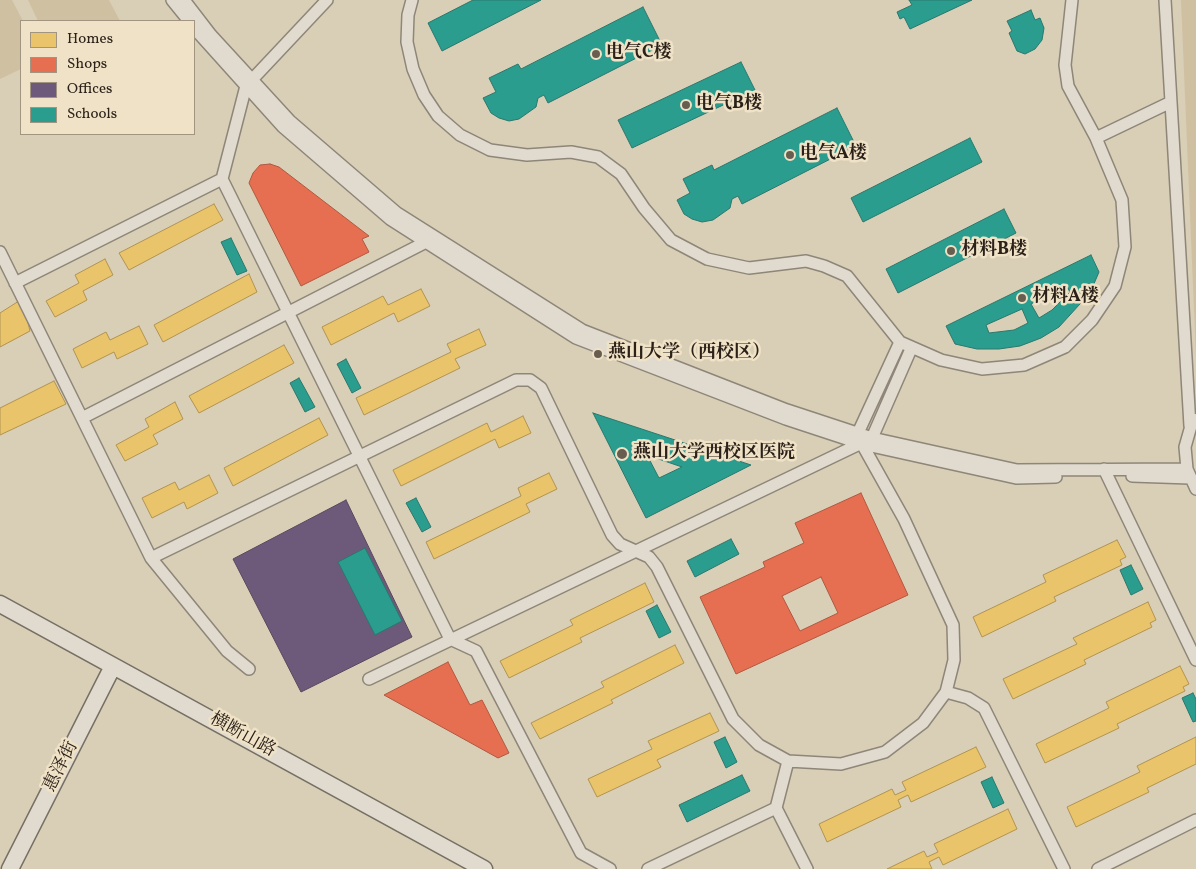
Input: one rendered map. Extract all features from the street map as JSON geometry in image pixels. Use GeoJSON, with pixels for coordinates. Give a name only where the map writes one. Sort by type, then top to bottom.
{"type":"FeatureCollection","features":[{"type":"Feature","properties":{"kind":"main road","name":"横断山路"},"geometry":{"type":"LineString","coordinates":[[0,604],[484,869]]}},
{"type":"Feature","properties":{"kind":"main road","name":"惠泽街"},"geometry":{"type":"LineString","coordinates":[[10,869],[113,666]]}},
{"type":"Feature","properties":{"kind":"street"},"geometry":{"type":"LineString","coordinates":[[172,0],[188,20]]}},
{"type":"Feature","properties":{"kind":"street"},"geometry":{"type":"LineString","coordinates":[[184,0],[249,81]]}},
{"type":"Feature","properties":{"kind":"street"},"geometry":{"type":"LineString","coordinates":[[328,0],[249,81],[222,179],[358,457],[450,638],[476,651],[581,853],[610,869]]}},
{"type":"Feature","properties":{"kind":"street"},"geometry":{"type":"LineString","coordinates":[[412,0],[408,15],[407,42],[413,69],[424,94],[438,116],[460,135],[490,150],[527,155],[571,152],[598,157],[621,174],[644,208],[671,240],[707,259],[749,268],[806,261],[847,276],[900,342],[911,349],[941,360],[982,369],[1024,365],[1065,347],[1092,320],[1116,286],[1125,247],[1122,200],[1096,138],[1068,86],[1065,65],[1072,0]]}},
{"type":"Feature","properties":{"kind":"street"},"geometry":{"type":"LineString","coordinates":[[1165,0],[1190,426]]}},
{"type":"Feature","properties":{"kind":"street"},"geometry":{"type":"LineString","coordinates":[[195,29],[305,133],[428,238],[582,330],[864,438],[1017,470],[1188,473]]}},
{"type":"Feature","properties":{"kind":"street"},"geometry":{"type":"LineString","coordinates":[[1096,138],[1171,102]]}},
{"type":"Feature","properties":{"kind":"street"},"geometry":{"type":"LineString","coordinates":[[15,283],[222,179]]}},
{"type":"Feature","properties":{"kind":"street"},"geometry":{"type":"LineString","coordinates":[[82,418],[428,238]]}},
{"type":"Feature","properties":{"kind":"street"},"geometry":{"type":"LineString","coordinates":[[0,252],[151,558],[227,651],[249,669]]}},
{"type":"Feature","properties":{"kind":"street"},"geometry":{"type":"LineString","coordinates":[[151,558],[516,380],[530,380],[541,388],[612,536],[620,544],[636,550],[649,558],[657,567],[733,719],[760,745],[788,761],[841,764],[885,752],[923,723],[946,692],[954,660],[953,625],[864,438],[900,342]]}},
{"type":"Feature","properties":{"kind":"street"},"geometry":{"type":"LineString","coordinates":[[369,679],[864,438],[911,349]]}},
{"type":"Feature","properties":{"kind":"street"},"geometry":{"type":"LineString","coordinates":[[1196,415],[1190,426],[1185,447],[1188,473],[1196,489]]}},
{"type":"Feature","properties":{"kind":"street"},"geometry":{"type":"LineString","coordinates":[[1106,473],[1196,660]]}},
{"type":"Feature","properties":{"kind":"street"},"geometry":{"type":"LineString","coordinates":[[946,692],[968,698],[984,708],[1064,869]]}},
{"type":"Feature","properties":{"kind":"street"},"geometry":{"type":"LineString","coordinates":[[788,761],[776,808],[807,869]]}},
{"type":"Feature","properties":{"kind":"street"},"geometry":{"type":"LineString","coordinates":[[648,869],[776,808]]}},
{"type":"Feature","properties":{"kind":"street"},"geometry":{"type":"LineString","coordinates":[[1098,869],[1196,820]]}},
{"type":"Feature","properties":{"kind":"shaded area"},"geometry":{"type":"Polygon","coordinates":[[[0,0],[12,0],[22,20],[20,20],[20,69],[0,79],[0,0]]]}},
{"type":"Feature","properties":{"kind":"shaded area"},"geometry":{"type":"Polygon","coordinates":[[[28,0],[109,0],[119,20],[38,20],[28,0]]]}},
{"type":"Feature","properties":{"kind":"shaded area"},"geometry":{"type":"Polygon","coordinates":[[[1181,0],[1196,0],[1196,357],[1181,0]]]}},
{"type":"Feature","properties":{"kind":"building: Homes"},"geometry":{"type":"Polygon","coordinates":[[[214,204],[223,220],[129,270],[119,253],[214,204]]]}},
{"type":"Feature","properties":{"kind":"building: Homes"},"geometry":{"type":"Polygon","coordinates":[[[105,259],[113,275],[83,291],[87,300],[55,317],[46,301],[79,283],[75,275],[105,259]]]}},
{"type":"Feature","properties":{"kind":"building: Homes"},"geometry":{"type":"Polygon","coordinates":[[[249,274],[257,292],[163,342],[154,325],[249,274]]]}},
{"type":"Feature","properties":{"kind":"building: Homes"},"geometry":{"type":"Polygon","coordinates":[[[421,289],[430,306],[398,322],[394,313],[331,345],[322,327],[383,296],[388,305],[421,289]]]}},
{"type":"Feature","properties":{"kind":"building: Homes"},"geometry":{"type":"Polygon","coordinates":[[[22,299],[30,331],[0,347],[0,313],[22,299]]]}},
{"type":"Feature","properties":{"kind":"building: Homes"},"geometry":{"type":"Polygon","coordinates":[[[139,326],[148,344],[117,359],[114,352],[82,368],[73,349],[106,332],[110,340],[139,326]]]}},
{"type":"Feature","properties":{"kind":"building: Homes"},"geometry":{"type":"Polygon","coordinates":[[[479,329],[486,345],[455,359],[460,368],[364,415],[356,398],[451,352],[447,344],[479,329]]]}},
{"type":"Feature","properties":{"kind":"building: Homes"},"geometry":{"type":"Polygon","coordinates":[[[284,345],[294,363],[199,413],[189,396],[284,345]]]}},
{"type":"Feature","properties":{"kind":"building: Homes"},"geometry":{"type":"Polygon","coordinates":[[[54,381],[66,404],[0,435],[0,408],[54,381]]]}},
{"type":"Feature","properties":{"kind":"building: Homes"},"geometry":{"type":"Polygon","coordinates":[[[175,402],[183,419],[153,435],[158,444],[125,461],[116,445],[149,427],[145,419],[175,402]]]}},
{"type":"Feature","properties":{"kind":"building: Homes"},"geometry":{"type":"Polygon","coordinates":[[[523,416],[531,433],[499,448],[495,439],[401,486],[393,470],[487,423],[491,432],[523,416]]]}},
{"type":"Feature","properties":{"kind":"building: Homes"},"geometry":{"type":"Polygon","coordinates":[[[319,418],[328,435],[233,486],[224,468],[319,418]]]}},
{"type":"Feature","properties":{"kind":"building: Homes"},"geometry":{"type":"Polygon","coordinates":[[[549,473],[557,489],[526,504],[530,512],[434,559],[426,542],[521,496],[518,488],[549,473]]]}},
{"type":"Feature","properties":{"kind":"building: Homes"},"geometry":{"type":"Polygon","coordinates":[[[209,475],[218,493],[187,509],[184,502],[152,518],[142,498],[175,482],[179,490],[209,475]]]}},
{"type":"Feature","properties":{"kind":"building: Homes"},"geometry":{"type":"Polygon","coordinates":[[[1117,540],[1126,557],[1120,560],[1122,565],[1054,597],[1056,601],[982,637],[973,617],[1046,582],[1043,575],[1117,540]]]}},
{"type":"Feature","properties":{"kind":"building: Homes"},"geometry":{"type":"Polygon","coordinates":[[[645,583],[654,602],[580,638],[582,642],[509,678],[500,661],[573,625],[570,620],[645,583]]]}},
{"type":"Feature","properties":{"kind":"building: Homes"},"geometry":{"type":"Polygon","coordinates":[[[1148,602],[1156,620],[1150,623],[1152,627],[1084,660],[1086,664],[1013,699],[1003,679],[1077,644],[1073,638],[1148,602]]]}},
{"type":"Feature","properties":{"kind":"building: Homes"},"geometry":{"type":"Polygon","coordinates":[[[675,645],[684,663],[611,700],[613,703],[540,739],[531,723],[604,687],[601,682],[675,645]]]}},
{"type":"Feature","properties":{"kind":"building: Homes"},"geometry":{"type":"Polygon","coordinates":[[[1180,666],[1189,684],[1183,687],[1185,691],[1117,724],[1119,728],[1045,763],[1036,744],[1109,708],[1106,702],[1180,666]]]}},
{"type":"Feature","properties":{"kind":"building: Homes"},"geometry":{"type":"Polygon","coordinates":[[[710,713],[719,731],[657,760],[661,767],[597,797],[588,779],[652,749],[648,741],[710,713]]]}},
{"type":"Feature","properties":{"kind":"building: Homes"},"geometry":{"type":"Polygon","coordinates":[[[1196,737],[1196,764],[1147,788],[1149,792],[1076,827],[1067,807],[1140,772],[1137,766],[1196,737]]]}},
{"type":"Feature","properties":{"kind":"building: Homes"},"geometry":{"type":"Polygon","coordinates":[[[976,747],[986,767],[911,802],[908,795],[898,800],[901,807],[827,842],[819,824],[892,789],[895,795],[906,790],[902,782],[976,747]]]}},
{"type":"Feature","properties":{"kind":"building: Homes"},"geometry":{"type":"Polygon","coordinates":[[[1008,809],[1017,829],[943,865],[939,857],[929,862],[932,869],[887,869],[924,851],[927,857],[938,852],[934,844],[1008,809]]]}},
{"type":"Feature","properties":{"kind":"building: Shops"},"geometry":{"type":"Polygon","coordinates":[[[270,164],[279,167],[369,236],[362,239],[369,252],[301,286],[249,183],[253,173],[260,165],[270,164]]]}},
{"type":"Feature","properties":{"kind":"building: Shops"},"geometry":{"type":"Polygon","coordinates":[[[861,493],[908,595],[736,674],[700,597],[765,567],[763,562],[804,543],[795,523],[861,493]],[[821,577],[782,596],[800,631],[838,613],[821,577]]]}},
{"type":"Feature","properties":{"kind":"building: Shops"},"geometry":{"type":"Polygon","coordinates":[[[448,662],[470,705],[482,700],[509,753],[498,758],[384,695],[448,662]]]}},
{"type":"Feature","properties":{"kind":"building: Offices"},"geometry":{"type":"Polygon","coordinates":[[[346,500],[412,637],[301,692],[233,559],[346,500]]]}},
{"type":"Feature","properties":{"kind":"building: Schools"},"geometry":{"type":"Polygon","coordinates":[[[473,0],[541,0],[442,51],[428,23],[473,0]]]}},
{"type":"Feature","properties":{"kind":"building: Schools"},"geometry":{"type":"Polygon","coordinates":[[[909,0],[972,0],[910,29],[904,17],[900,19],[897,12],[912,5],[909,0]]]}},
{"type":"Feature","properties":{"kind":"building: Schools","name":"电气C楼"},"geometry":{"type":"Polygon","coordinates":[[[643,7],[662,45],[548,103],[544,95],[538,98],[536,107],[519,119],[509,121],[491,113],[483,98],[496,92],[489,78],[518,64],[521,69],[643,7]]]}},
{"type":"Feature","properties":{"kind":"building: Schools"},"geometry":{"type":"Polygon","coordinates":[[[1031,10],[1035,20],[1040,18],[1044,28],[1042,40],[1035,49],[1025,54],[1017,51],[1009,33],[1012,31],[1007,21],[1031,10]]]}},
{"type":"Feature","properties":{"kind":"building: Schools","name":"电气B楼"},"geometry":{"type":"Polygon","coordinates":[[[741,62],[755,90],[632,148],[618,120],[741,62]]]}},
{"type":"Feature","properties":{"kind":"building: Schools","name":"电气A楼"},"geometry":{"type":"Polygon","coordinates":[[[837,108],[856,146],[742,204],[738,196],[732,199],[730,208],[713,220],[702,222],[684,214],[677,200],[690,193],[683,179],[712,165],[714,170],[837,108]]]}},
{"type":"Feature","properties":{"kind":"building: Schools"},"geometry":{"type":"Polygon","coordinates":[[[970,138],[982,162],[863,222],[851,198],[970,138]]]}},
{"type":"Feature","properties":{"kind":"building: Schools","name":"材料B楼"},"geometry":{"type":"Polygon","coordinates":[[[1004,209],[1016,233],[898,293],[886,269],[1004,209]]]}},
{"type":"Feature","properties":{"kind":"building: Schools"},"geometry":{"type":"Polygon","coordinates":[[[231,238],[247,271],[237,275],[221,242],[231,238]]]}},
{"type":"Feature","properties":{"kind":"building: Schools","name":"材料A楼"},"geometry":{"type":"Polygon","coordinates":[[[1091,255],[1099,272],[1090,293],[1059,327],[1041,338],[1020,346],[999,349],[977,349],[955,344],[946,326],[1091,255]],[[1066,285],[1031,304],[1039,318],[1052,310],[1070,292],[1066,285]],[[1022,309],[986,325],[989,333],[1014,330],[1028,323],[1022,309]]]}},
{"type":"Feature","properties":{"kind":"building: Schools"},"geometry":{"type":"Polygon","coordinates":[[[346,359],[361,388],[352,393],[337,364],[346,359]]]}},
{"type":"Feature","properties":{"kind":"building: Schools"},"geometry":{"type":"Polygon","coordinates":[[[299,378],[315,407],[305,412],[290,383],[299,378]]]}},
{"type":"Feature","properties":{"kind":"building: Schools"},"geometry":{"type":"Polygon","coordinates":[[[593,413],[751,465],[646,518],[593,413]],[[647,455],[659,478],[682,467],[647,455]]]}},
{"type":"Feature","properties":{"kind":"building: Schools"},"geometry":{"type":"Polygon","coordinates":[[[416,498],[431,527],[422,532],[406,503],[416,498]]]}},
{"type":"Feature","properties":{"kind":"building: Schools"},"geometry":{"type":"Polygon","coordinates":[[[731,539],[739,554],[695,577],[687,561],[731,539]]]}},
{"type":"Feature","properties":{"kind":"building: Schools"},"geometry":{"type":"Polygon","coordinates":[[[365,548],[402,621],[375,635],[338,562],[365,548]]]}},
{"type":"Feature","properties":{"kind":"building: Schools"},"geometry":{"type":"Polygon","coordinates":[[[1131,565],[1143,589],[1131,595],[1120,570],[1131,565]]]}},
{"type":"Feature","properties":{"kind":"building: Schools"},"geometry":{"type":"Polygon","coordinates":[[[657,605],[671,632],[659,638],[646,611],[657,605]]]}},
{"type":"Feature","properties":{"kind":"building: Schools"},"geometry":{"type":"Polygon","coordinates":[[[1193,693],[1196,699],[1196,721],[1193,722],[1182,698],[1193,693]]]}},
{"type":"Feature","properties":{"kind":"building: Schools"},"geometry":{"type":"Polygon","coordinates":[[[725,737],[737,762],[726,768],[714,742],[725,737]]]}},
{"type":"Feature","properties":{"kind":"building: Schools"},"geometry":{"type":"Polygon","coordinates":[[[742,775],[750,791],[687,822],[679,805],[742,775]]]}},
{"type":"Feature","properties":{"kind":"building: Schools"},"geometry":{"type":"Polygon","coordinates":[[[992,777],[1004,803],[993,808],[981,782],[992,777]]]}},
{"type":"Feature","properties":{"kind":"place","name":"电气C楼"},"geometry":{"type":"Point","coordinates":[596,54]}},
{"type":"Feature","properties":{"kind":"place","name":"电气B楼"},"geometry":{"type":"Point","coordinates":[686,105]}},
{"type":"Feature","properties":{"kind":"place","name":"电气A楼"},"geometry":{"type":"Point","coordinates":[790,155]}},
{"type":"Feature","properties":{"kind":"place","name":"材料B楼"},"geometry":{"type":"Point","coordinates":[951,251]}},
{"type":"Feature","properties":{"kind":"place","name":"材料A楼"},"geometry":{"type":"Point","coordinates":[1022,298]}},
{"type":"Feature","properties":{"kind":"place","name":"燕山大学（西校区）"},"geometry":{"type":"Point","coordinates":[598,354]}},
{"type":"Feature","properties":{"kind":"place","name":"燕山大学西校区医院"},"geometry":{"type":"Point","coordinates":[622,454]}}]}
